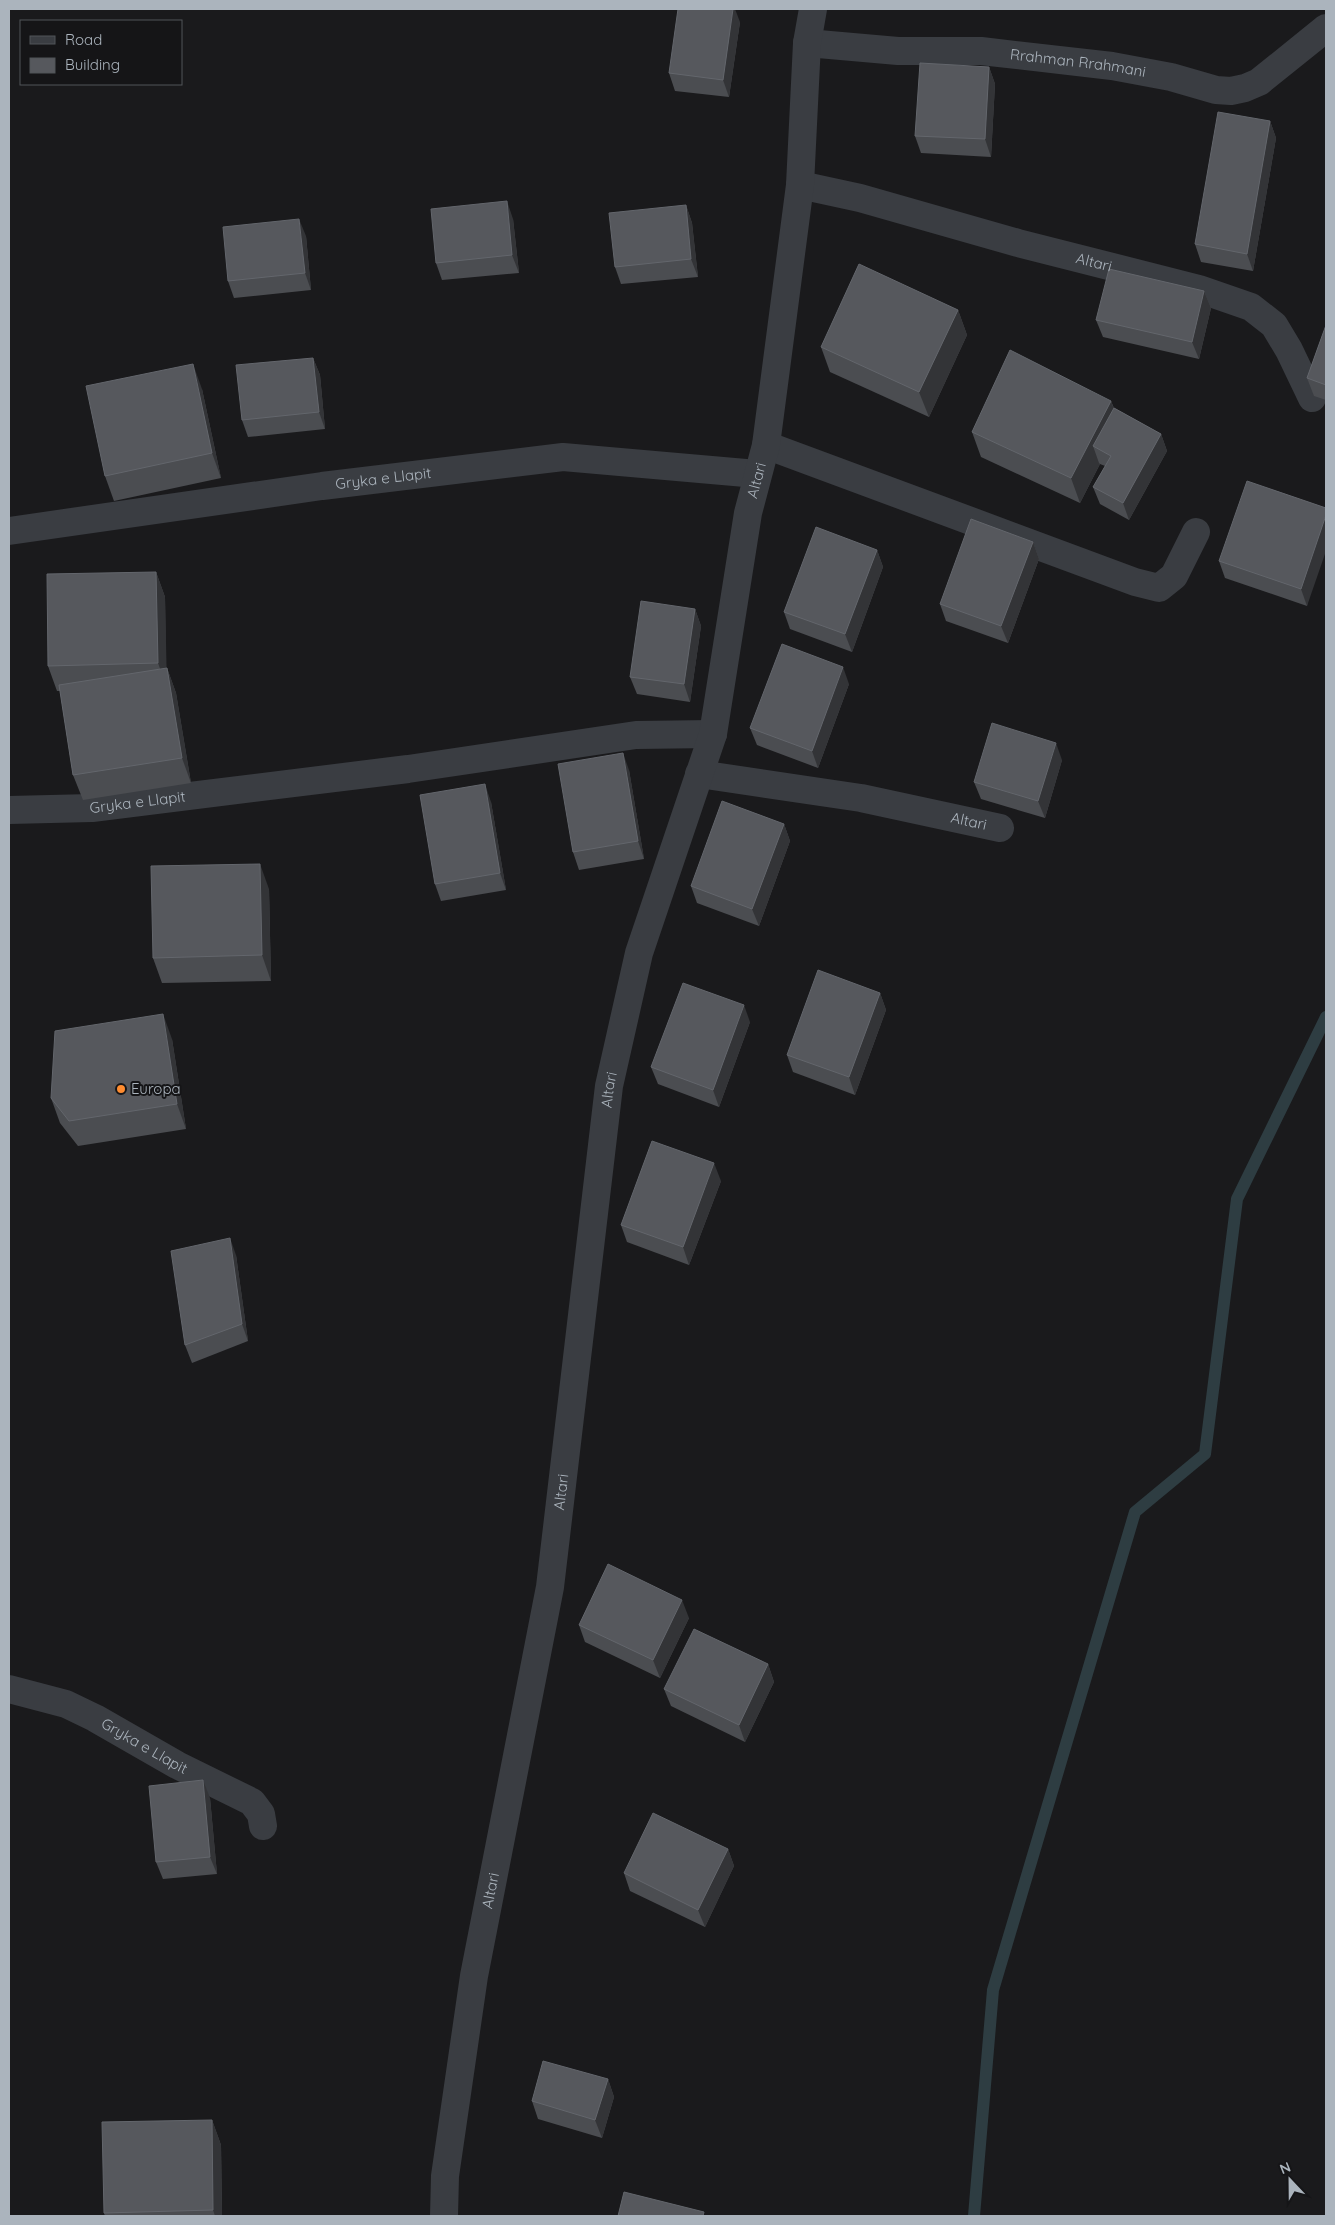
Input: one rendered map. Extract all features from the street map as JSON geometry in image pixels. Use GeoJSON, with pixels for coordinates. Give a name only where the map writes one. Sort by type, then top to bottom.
{"type":"FeatureCollection","features":[{"type":"Feature","properties":{"kind":"street","name":"Altari"},"geometry":{"type":"LineString","coordinates":[[444,2216],[445,2176],[474,1976],[550,1586],[609,1086],[639,953],[713,734],[748,513],[766,445],[800,185],[807,43],[812,9]]}},
{"type":"Feature","properties":{"kind":"street","name":"Rrahman Rrahmani"},"geometry":{"type":"LineString","coordinates":[[807,43],[898,51],[981,51],[1112,66],[1171,77],[1216,90],[1231,91],[1259,82],[1326,28]]}},
{"type":"Feature","properties":{"kind":"street","name":"Altari"},"geometry":{"type":"LineString","coordinates":[[800,185],[860,198],[1018,243],[1199,289],[1251,307],[1274,325],[1290,350],[1312,398]]}},
{"type":"Feature","properties":{"kind":"street"},"geometry":{"type":"LineString","coordinates":[[766,445],[1135,582],[1160,588],[1174,576],[1196,532]]}},
{"type":"Feature","properties":{"kind":"street","name":"Gryka e Llapit"},"geometry":{"type":"LineString","coordinates":[[9,531],[322,486],[563,457],[757,474]]}},
{"type":"Feature","properties":{"kind":"street","name":"Gryka e Llapit"},"geometry":{"type":"LineString","coordinates":[[9,810],[102,807],[408,769],[636,735],[713,734]]}},
{"type":"Feature","properties":{"kind":"street","name":"Altari"},"geometry":{"type":"LineString","coordinates":[[699,774],[861,798],[1000,828]]}},
{"type":"Feature","properties":{"kind":"street","name":"Gryka e Llapit"},"geometry":{"type":"LineString","coordinates":[[9,1689],[66,1704],[95,1718],[177,1765],[252,1802],[261,1814],[263,1826]]}},
{"type":"Feature","properties":{"kind":"building"},"geometry":{"type":"Polygon","coordinates":[[[678,9],[733,9],[723,80],[669,73],[678,9]]]}},
{"type":"Feature","properties":{"kind":"building"},"geometry":{"type":"Polygon","coordinates":[[[920,63],[989,67],[985,139],[915,136],[920,63]]]}},
{"type":"Feature","properties":{"kind":"building"},"geometry":{"type":"Polygon","coordinates":[[[1218,112],[1270,121],[1247,254],[1195,244],[1218,112]]]}},
{"type":"Feature","properties":{"kind":"building"},"geometry":{"type":"Polygon","coordinates":[[[507,201],[512,255],[436,263],[431,209],[507,201]]]}},
{"type":"Feature","properties":{"kind":"building"},"geometry":{"type":"Polygon","coordinates":[[[686,205],[691,259],[615,267],[609,213],[686,205]]]}},
{"type":"Feature","properties":{"kind":"building"},"geometry":{"type":"Polygon","coordinates":[[[299,219],[305,273],[228,281],[223,227],[299,219]]]}},
{"type":"Feature","properties":{"kind":"building"},"geometry":{"type":"Polygon","coordinates":[[[859,264],[958,310],[919,392],[821,347],[859,264]]]}},
{"type":"Feature","properties":{"kind":"building"},"geometry":{"type":"Polygon","coordinates":[[[1109,269],[1204,291],[1192,342],[1096,320],[1109,269]]]}},
{"type":"Feature","properties":{"kind":"building"},"geometry":{"type":"Polygon","coordinates":[[[1326,325],[1326,385],[1307,378],[1326,325]]]}},
{"type":"Feature","properties":{"kind":"building"},"geometry":{"type":"Polygon","coordinates":[[[1010,350],[1111,401],[1071,478],[972,432],[1010,350]]]}},
{"type":"Feature","properties":{"kind":"building"},"geometry":{"type":"Polygon","coordinates":[[[313,358],[319,412],[242,420],[236,365],[313,358]]]}},
{"type":"Feature","properties":{"kind":"building"},"geometry":{"type":"Polygon","coordinates":[[[193,364],[212,453],[105,476],[86,386],[193,364]]]}},
{"type":"Feature","properties":{"kind":"building"},"geometry":{"type":"Polygon","coordinates":[[[1114,408],[1161,434],[1123,503],[1093,487],[1111,456],[1093,446],[1114,408]]]}},
{"type":"Feature","properties":{"kind":"building"},"geometry":{"type":"Polygon","coordinates":[[[1247,481],[1326,508],[1326,515],[1301,589],[1219,561],[1247,481]]]}},
{"type":"Feature","properties":{"kind":"building"},"geometry":{"type":"Polygon","coordinates":[[[971,519],[1033,542],[1001,626],[940,604],[971,519]]]}},
{"type":"Feature","properties":{"kind":"building"},"geometry":{"type":"Polygon","coordinates":[[[816,527],[877,550],[845,634],[784,612],[816,527]]]}},
{"type":"Feature","properties":{"kind":"building"},"geometry":{"type":"Polygon","coordinates":[[[156,572],[158,663],[48,666],[47,574],[156,572]]]}},
{"type":"Feature","properties":{"kind":"building"},"geometry":{"type":"Polygon","coordinates":[[[641,601],[695,609],[684,684],[630,677],[641,601]]]}},
{"type":"Feature","properties":{"kind":"building"},"geometry":{"type":"Polygon","coordinates":[[[782,644],[843,667],[812,751],[750,728],[782,644]]]}},
{"type":"Feature","properties":{"kind":"building"},"geometry":{"type":"Polygon","coordinates":[[[167,668],[182,758],[73,775],[59,685],[167,668]]]}},
{"type":"Feature","properties":{"kind":"building"},"geometry":{"type":"Polygon","coordinates":[[[992,723],[1056,743],[1038,801],[974,782],[992,723]]]}},
{"type":"Feature","properties":{"kind":"building"},"geometry":{"type":"Polygon","coordinates":[[[623,753],[638,841],[573,852],[558,764],[623,753]]]}},
{"type":"Feature","properties":{"kind":"building"},"geometry":{"type":"Polygon","coordinates":[[[485,784],[500,873],[435,884],[420,795],[485,784]]]}},
{"type":"Feature","properties":{"kind":"building"},"geometry":{"type":"Polygon","coordinates":[[[722,801],[784,824],[752,909],[691,886],[722,801]]]}},
{"type":"Feature","properties":{"kind":"building"},"geometry":{"type":"Polygon","coordinates":[[[260,864],[262,955],[153,958],[151,866],[260,864]]]}},
{"type":"Feature","properties":{"kind":"building"},"geometry":{"type":"Polygon","coordinates":[[[818,970],[880,993],[849,1077],[787,1055],[818,970]]]}},
{"type":"Feature","properties":{"kind":"building"},"geometry":{"type":"Polygon","coordinates":[[[683,983],[744,1005],[713,1090],[651,1067],[683,983]]]}},
{"type":"Feature","properties":{"kind":"building"},"geometry":{"type":"Polygon","coordinates":[[[163,1014],[177,1104],[69,1121],[51,1098],[55,1031],[163,1014]]]}},
{"type":"Feature","properties":{"kind":"building"},"geometry":{"type":"Polygon","coordinates":[[[652,1141],[714,1163],[683,1247],[621,1225],[652,1141]]]}},
{"type":"Feature","properties":{"kind":"building"},"geometry":{"type":"Polygon","coordinates":[[[230,1238],[242,1324],[185,1345],[171,1251],[230,1238]]]}},
{"type":"Feature","properties":{"kind":"building"},"geometry":{"type":"Polygon","coordinates":[[[608,1564],[682,1600],[653,1660],[579,1625],[608,1564]]]}},
{"type":"Feature","properties":{"kind":"building"},"geometry":{"type":"Polygon","coordinates":[[[694,1629],[768,1664],[739,1725],[664,1689],[694,1629]]]}},
{"type":"Feature","properties":{"kind":"building"},"geometry":{"type":"Polygon","coordinates":[[[203,1780],[210,1857],[156,1862],[149,1786],[203,1780]]]}},
{"type":"Feature","properties":{"kind":"building"},"geometry":{"type":"Polygon","coordinates":[[[653,1813],[728,1849],[698,1910],[624,1873],[653,1813]]]}},
{"type":"Feature","properties":{"kind":"building"},"geometry":{"type":"Polygon","coordinates":[[[543,2061],[608,2079],[595,2120],[532,2101],[543,2061]]]}},
{"type":"Feature","properties":{"kind":"building"},"geometry":{"type":"Polygon","coordinates":[[[212,2120],[213,2210],[104,2213],[102,2122],[212,2120]]]}},
{"type":"Feature","properties":{"kind":"building"},"geometry":{"type":"Polygon","coordinates":[[[624,2192],[704,2212],[703,2216],[618,2216],[624,2192]]]}},
{"type":"Feature","properties":{"kind":"waterway"},"geometry":{"type":"LineString","coordinates":[[974,2216],[993,1990],[1135,1512],[1205,1454],[1237,1199],[1326,1017]]}},
{"type":"Feature","properties":{"kind":"place","name":"Europa"},"geometry":{"type":"Point","coordinates":[121,1089]}}]}
